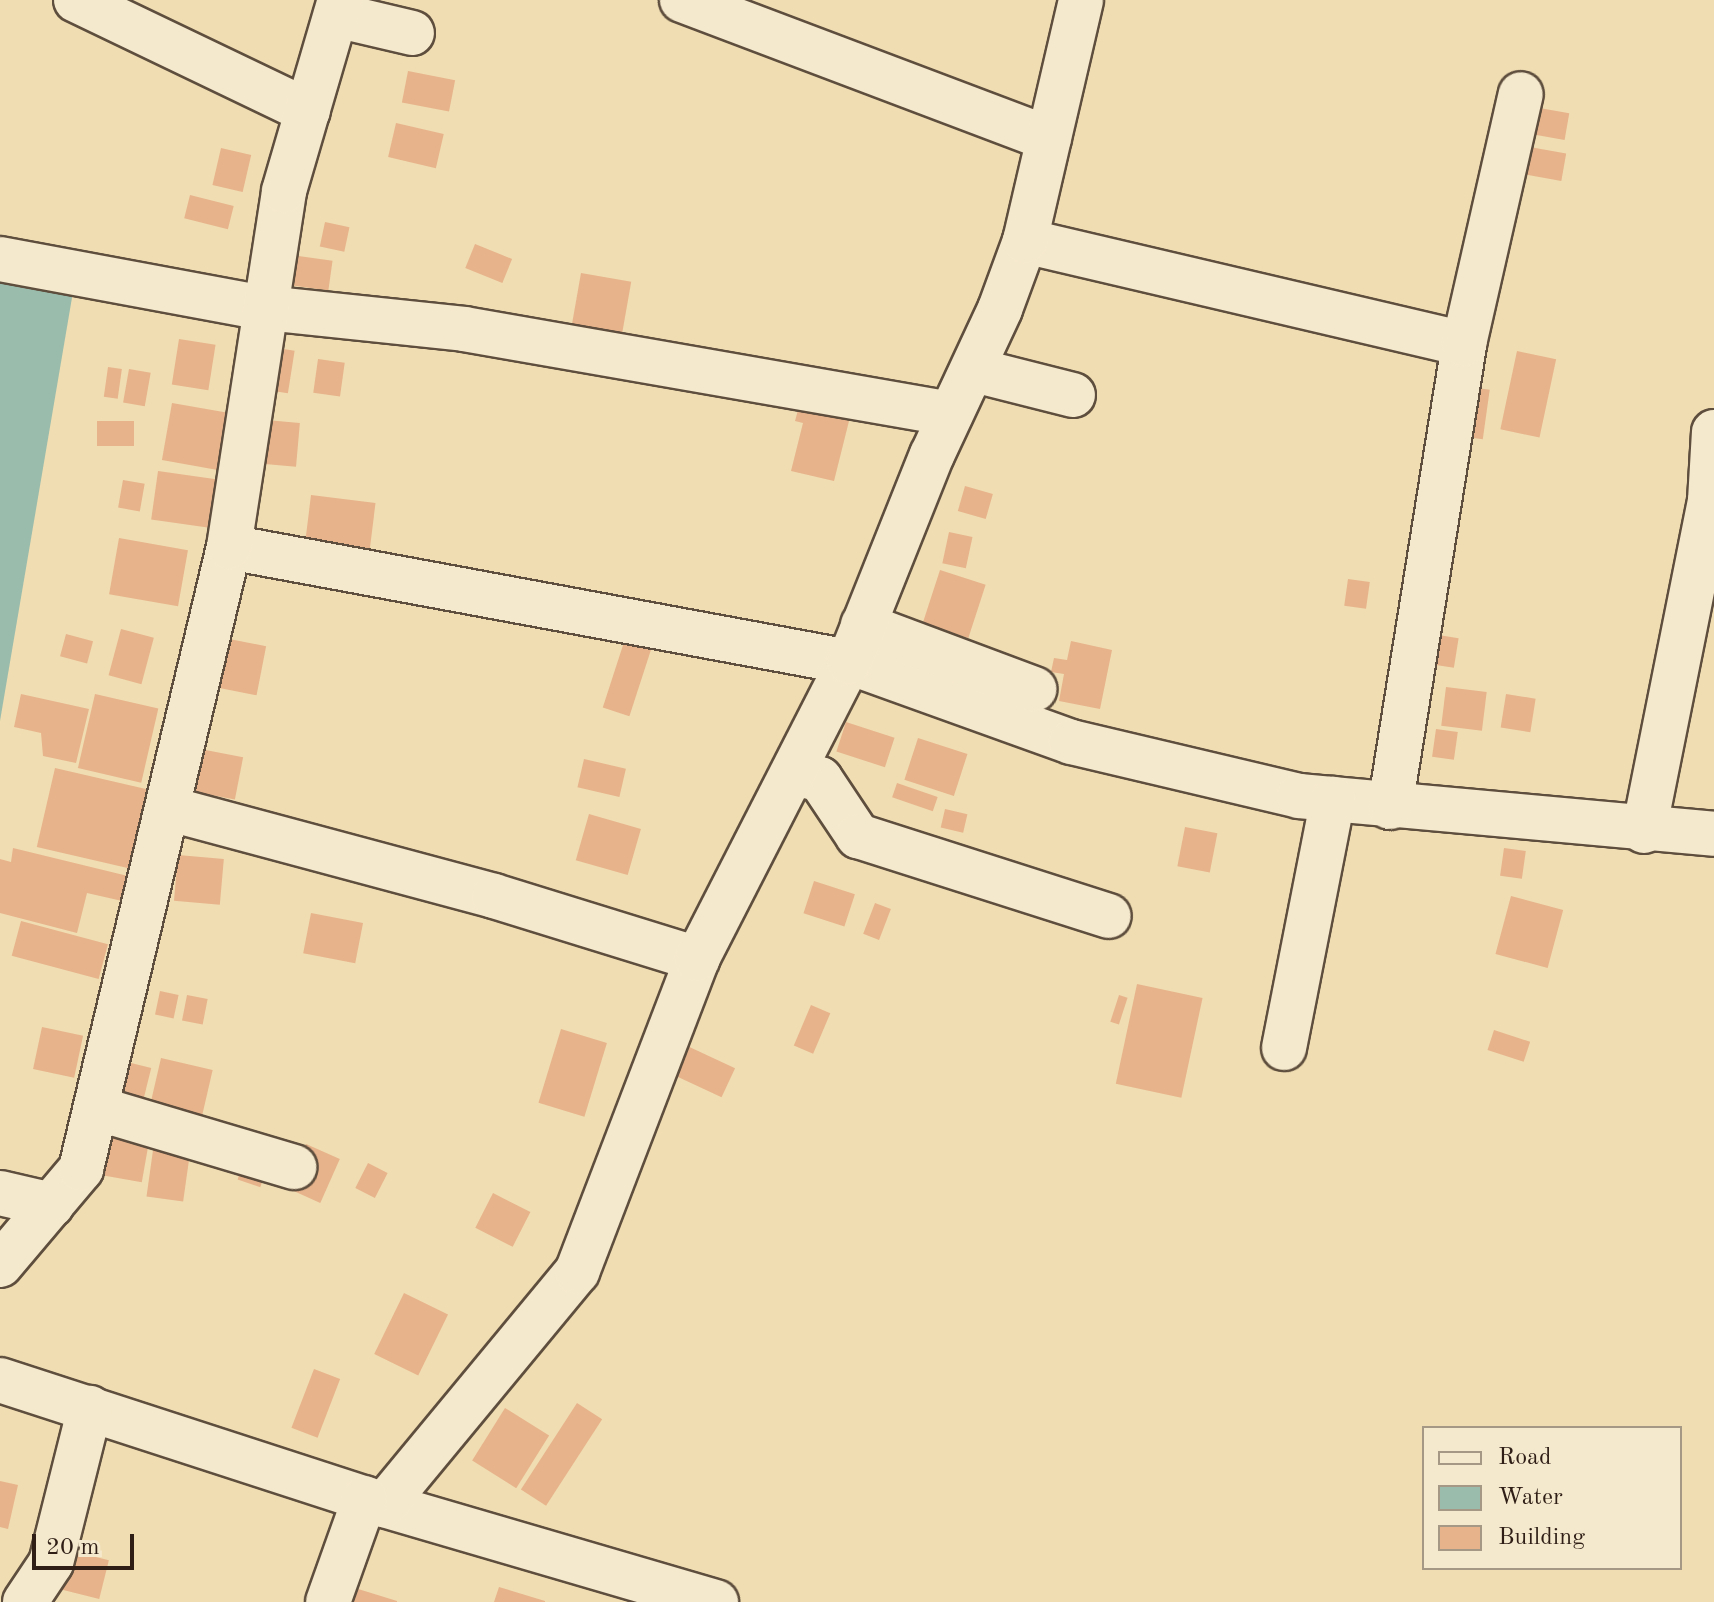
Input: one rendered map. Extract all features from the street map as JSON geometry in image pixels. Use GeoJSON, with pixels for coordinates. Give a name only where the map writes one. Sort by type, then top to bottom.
{"type":"FeatureCollection","features":[{"type":"Feature","properties":{"kind":"street"},"geometry":{"type":"LineString","coordinates":[[76,0],[308,111]]}},
{"type":"Feature","properties":{"kind":"street"},"geometry":{"type":"LineString","coordinates":[[682,0],[1049,139]]}},
{"type":"Feature","properties":{"kind":"street"},"geometry":{"type":"LineString","coordinates":[[328,1602],[374,1501],[577,1272],[697,959],[856,644],[951,414],[974,370],[1025,241],[1081,0]]}},
{"type":"Feature","properties":{"kind":"street"},"geometry":{"type":"LineString","coordinates":[[0,1265],[81,1169],[170,809],[229,547],[284,191],[338,8],[412,33]]}},
{"type":"Feature","properties":{"kind":"street"},"geometry":{"type":"LineString","coordinates":[[1390,807],[1464,344],[1521,94]]}},
{"type":"Feature","properties":{"kind":"street"},"geometry":{"type":"LineString","coordinates":[[1025,241],[1464,344]]}},
{"type":"Feature","properties":{"kind":"street"},"geometry":{"type":"LineString","coordinates":[[0,259],[265,308],[464,329],[951,414]]}},
{"type":"Feature","properties":{"kind":"street"},"geometry":{"type":"LineString","coordinates":[[974,370],[1073,395]]}},
{"type":"Feature","properties":{"kind":"street"},"geometry":{"type":"LineString","coordinates":[[1644,831],[1712,502],[1714,432]]}},
{"type":"Feature","properties":{"kind":"street"},"geometry":{"type":"LineString","coordinates":[[229,547],[856,644],[1034,689]]}},
{"type":"Feature","properties":{"kind":"street"},"geometry":{"type":"LineString","coordinates":[[856,644],[1071,742],[1333,799],[1644,831],[1714,834]]}},
{"type":"Feature","properties":{"kind":"street"},"geometry":{"type":"LineString","coordinates":[[793,773],[820,779],[858,836],[1109,916]]}},
{"type":"Feature","properties":{"kind":"street"},"geometry":{"type":"LineString","coordinates":[[1284,1048],[1333,799]]}},
{"type":"Feature","properties":{"kind":"street"},"geometry":{"type":"LineString","coordinates":[[170,809],[494,896],[697,959]]}},
{"type":"Feature","properties":{"kind":"street"},"geometry":{"type":"LineString","coordinates":[[96,1108],[294,1167]]}},
{"type":"Feature","properties":{"kind":"street"},"geometry":{"type":"LineString","coordinates":[[0,1193],[52,1205]]}},
{"type":"Feature","properties":{"kind":"street"},"geometry":{"type":"LineString","coordinates":[[0,1380],[374,1501],[716,1602]]}},
{"type":"Feature","properties":{"kind":"street"},"geometry":{"type":"LineString","coordinates":[[25,1602],[51,1563],[90,1408]]}},
{"type":"Feature","properties":{"kind":"water"},"geometry":{"type":"Polygon","coordinates":[[[0,269],[75,280],[0,721],[0,269]]]}},
{"type":"Feature","properties":{"kind":"building"},"geometry":{"type":"Polygon","coordinates":[[[408,71],[455,80],[449,112],[402,102],[408,71]]]}},
{"type":"Feature","properties":{"kind":"building"},"geometry":{"type":"Polygon","coordinates":[[[1522,105],[1569,113],[1565,140],[1517,132],[1522,105]]]}},
{"type":"Feature","properties":{"kind":"building"},"geometry":{"type":"Polygon","coordinates":[[[396,123],[444,134],[436,168],[388,157],[396,123]]]}},
{"type":"Feature","properties":{"kind":"building"},"geometry":{"type":"Polygon","coordinates":[[[1513,144],[1566,153],[1561,181],[1508,172],[1513,144]]]}},
{"type":"Feature","properties":{"kind":"building"},"geometry":{"type":"Polygon","coordinates":[[[221,148],[251,155],[243,192],[212,185],[221,148]]]}},
{"type":"Feature","properties":{"kind":"building"},"geometry":{"type":"Polygon","coordinates":[[[190,195],[234,206],[228,229],[184,218],[190,195]]]}},
{"type":"Feature","properties":{"kind":"building"},"geometry":{"type":"Polygon","coordinates":[[[325,222],[349,227],[344,252],[320,246],[325,222]]]}},
{"type":"Feature","properties":{"kind":"building"},"geometry":{"type":"Polygon","coordinates":[[[475,244],[512,259],[502,283],[465,268],[475,244]]]}},
{"type":"Feature","properties":{"kind":"building"},"geometry":{"type":"Polygon","coordinates":[[[284,254],[333,261],[328,291],[280,284],[284,254]]]}},
{"type":"Feature","properties":{"kind":"building"},"geometry":{"type":"Polygon","coordinates":[[[581,273],[631,282],[622,335],[572,326],[581,273]]]}},
{"type":"Feature","properties":{"kind":"building"},"geometry":{"type":"Polygon","coordinates":[[[179,339],[216,345],[208,390],[172,384],[179,339]]]}},
{"type":"Feature","properties":{"kind":"building"},"geometry":{"type":"Polygon","coordinates":[[[264,346],[295,351],[288,393],[257,388],[264,346]]]}},
{"type":"Feature","properties":{"kind":"building"},"geometry":{"type":"Polygon","coordinates":[[[1517,351],[1556,359],[1539,438],[1500,429],[1517,351]]]}},
{"type":"Feature","properties":{"kind":"building"},"geometry":{"type":"Polygon","coordinates":[[[318,359],[345,363],[340,396],[313,393],[318,359]]]}},
{"type":"Feature","properties":{"kind":"building"},"geometry":{"type":"Polygon","coordinates":[[[108,367],[122,369],[118,399],[104,397],[108,367]]]}},
{"type":"Feature","properties":{"kind":"building"},"geometry":{"type":"Polygon","coordinates":[[[129,369],[151,373],[145,406],[123,402],[129,369]]]}},
{"type":"Feature","properties":{"kind":"building"},"geometry":{"type":"Polygon","coordinates":[[[1463,386],[1490,390],[1483,439],[1456,436],[1463,386]]]}},
{"type":"Feature","properties":{"kind":"building"},"geometry":{"type":"Polygon","coordinates":[[[803,392],[853,405],[834,481],[791,471],[803,423],[795,421],[803,392]]]}},
{"type":"Feature","properties":{"kind":"building"},"geometry":{"type":"Polygon","coordinates":[[[172,403],[229,413],[219,470],[162,460],[172,403]]]}},
{"type":"Feature","properties":{"kind":"building"},"geometry":{"type":"Polygon","coordinates":[[[266,420],[300,423],[296,467],[262,464],[266,420]]]}},
{"type":"Feature","properties":{"kind":"building"},"geometry":{"type":"Polygon","coordinates":[[[97,421],[134,421],[134,446],[97,446],[97,421]]]}},
{"type":"Feature","properties":{"kind":"building"},"geometry":{"type":"Polygon","coordinates":[[[158,471],[221,480],[215,528],[151,520],[158,471]]]}},
{"type":"Feature","properties":{"kind":"building"},"geometry":{"type":"Polygon","coordinates":[[[123,480],[145,484],[140,511],[118,508],[123,480]]]}},
{"type":"Feature","properties":{"kind":"building"},"geometry":{"type":"Polygon","coordinates":[[[965,486],[993,494],[986,519],[958,511],[965,486]]]}},
{"type":"Feature","properties":{"kind":"building"},"geometry":{"type":"Polygon","coordinates":[[[311,495],[376,503],[370,549],[305,541],[311,495]]]}},
{"type":"Feature","properties":{"kind":"building"},"geometry":{"type":"Polygon","coordinates":[[[949,532],[972,537],[966,568],[942,563],[949,532]]]}},
{"type":"Feature","properties":{"kind":"building"},"geometry":{"type":"Polygon","coordinates":[[[119,538],[188,550],[178,606],[109,594],[119,538]]]}},
{"type":"Feature","properties":{"kind":"building"},"geometry":{"type":"Polygon","coordinates":[[[940,570],[986,585],[968,638],[923,623],[940,570]]]}},
{"type":"Feature","properties":{"kind":"building"},"geometry":{"type":"Polygon","coordinates":[[[1348,579],[1370,582],[1366,609],[1344,606],[1348,579]]]}},
{"type":"Feature","properties":{"kind":"building"},"geometry":{"type":"Polygon","coordinates":[[[121,629],[154,638],[141,684],[109,675],[121,629]]]}},
{"type":"Feature","properties":{"kind":"building"},"geometry":{"type":"Polygon","coordinates":[[[1426,633],[1459,638],[1454,668],[1421,663],[1426,633]]]}},
{"type":"Feature","properties":{"kind":"building"},"geometry":{"type":"Polygon","coordinates":[[[66,634],[93,641],[87,663],[60,656],[66,634]]]}},
{"type":"Feature","properties":{"kind":"building"},"geometry":{"type":"Polygon","coordinates":[[[219,637],[266,646],[257,695],[209,686],[219,637]]]}},
{"type":"Feature","properties":{"kind":"building"},"geometry":{"type":"Polygon","coordinates":[[[625,639],[652,648],[629,716],[603,707],[625,639]]]}},
{"type":"Feature","properties":{"kind":"building"},"geometry":{"type":"Polygon","coordinates":[[[1071,641],[1112,650],[1100,709],[1059,701],[1064,674],[1051,672],[1054,658],[1067,660],[1071,641]]]}},
{"type":"Feature","properties":{"kind":"building"},"geometry":{"type":"Polygon","coordinates":[[[1446,687],[1487,692],[1482,731],[1441,726],[1446,687]]]}},
{"type":"Feature","properties":{"kind":"building"},"geometry":{"type":"Polygon","coordinates":[[[21,694],[89,709],[76,763],[43,756],[41,733],[14,727],[21,694]]]}},
{"type":"Feature","properties":{"kind":"building"},"geometry":{"type":"Polygon","coordinates":[[[95,694],[158,709],[141,783],[78,768],[95,694]]]}},
{"type":"Feature","properties":{"kind":"building"},"geometry":{"type":"Polygon","coordinates":[[[1506,694],[1536,699],[1530,732],[1501,728],[1506,694]]]}},
{"type":"Feature","properties":{"kind":"building"},"geometry":{"type":"Polygon","coordinates":[[[846,722],[895,738],[885,767],[836,751],[846,722]]]}},
{"type":"Feature","properties":{"kind":"building"},"geometry":{"type":"Polygon","coordinates":[[[1436,729],[1458,732],[1454,760],[1432,757],[1436,729]]]}},
{"type":"Feature","properties":{"kind":"building"},"geometry":{"type":"Polygon","coordinates":[[[918,738],[967,754],[954,796],[904,780],[918,738]]]}},
{"type":"Feature","properties":{"kind":"building"},"geometry":{"type":"Polygon","coordinates":[[[195,748],[243,757],[235,800],[187,790],[195,748]]]}},
{"type":"Feature","properties":{"kind":"building"},"geometry":{"type":"Polygon","coordinates":[[[584,759],[626,769],[619,797],[577,787],[584,759]]]}},
{"type":"Feature","properties":{"kind":"building"},"geometry":{"type":"Polygon","coordinates":[[[55,768],[153,791],[135,870],[37,847],[55,768]]]}},
{"type":"Feature","properties":{"kind":"building"},"geometry":{"type":"Polygon","coordinates":[[[897,783],[938,797],[933,811],[892,797],[897,783]]]}},
{"type":"Feature","properties":{"kind":"building"},"geometry":{"type":"Polygon","coordinates":[[[945,809],[967,814],[963,833],[941,828],[945,809]]]}},
{"type":"Feature","properties":{"kind":"building"},"geometry":{"type":"Polygon","coordinates":[[[589,814],[641,829],[628,875],[576,860],[589,814]]]}},
{"type":"Feature","properties":{"kind":"building"},"geometry":{"type":"Polygon","coordinates":[[[1185,827],[1217,833],[1210,873],[1177,866],[1185,827]]]}},
{"type":"Feature","properties":{"kind":"building"},"geometry":{"type":"Polygon","coordinates":[[[13,848],[136,878],[131,903],[87,893],[77,933],[0,913],[0,859],[11,862],[13,848]]]}},
{"type":"Feature","properties":{"kind":"building"},"geometry":{"type":"Polygon","coordinates":[[[1504,848],[1526,851],[1522,879],[1500,876],[1504,848]]]}},
{"type":"Feature","properties":{"kind":"building"},"geometry":{"type":"Polygon","coordinates":[[[178,855],[224,859],[220,905],[174,901],[178,855]]]}},
{"type":"Feature","properties":{"kind":"building"},"geometry":{"type":"Polygon","coordinates":[[[814,881],[855,894],[844,927],[803,913],[814,881]]]}},
{"type":"Feature","properties":{"kind":"building"},"geometry":{"type":"Polygon","coordinates":[[[1511,896],[1563,910],[1548,968],[1495,954],[1511,896]]]}},
{"type":"Feature","properties":{"kind":"building"},"geometry":{"type":"Polygon","coordinates":[[[875,903],[891,909],[879,940],[863,934],[875,903]]]}},
{"type":"Feature","properties":{"kind":"building"},"geometry":{"type":"Polygon","coordinates":[[[311,913],[363,923],[355,963],[303,953],[311,913]]]}},
{"type":"Feature","properties":{"kind":"building"},"geometry":{"type":"Polygon","coordinates":[[[21,921],[108,944],[99,979],[12,956],[21,921]]]}},
{"type":"Feature","properties":{"kind":"building"},"geometry":{"type":"Polygon","coordinates":[[[1137,984],[1203,998],[1181,1098],[1116,1084],[1137,984]]]}},
{"type":"Feature","properties":{"kind":"building"},"geometry":{"type":"Polygon","coordinates":[[[160,991],[179,995],[174,1018],[155,1014],[160,991]]]}},
{"type":"Feature","properties":{"kind":"building"},"geometry":{"type":"Polygon","coordinates":[[[187,995],[208,999],[203,1025],[182,1021],[187,995]]]}},
{"type":"Feature","properties":{"kind":"building"},"geometry":{"type":"Polygon","coordinates":[[[1119,995],[1128,998],[1119,1024],[1110,1022],[1119,995]]]}},
{"type":"Feature","properties":{"kind":"building"},"geometry":{"type":"Polygon","coordinates":[[[811,1005],[830,1013],[813,1054],[794,1046],[811,1005]]]}},
{"type":"Feature","properties":{"kind":"building"},"geometry":{"type":"Polygon","coordinates":[[[42,1027],[83,1036],[74,1078],[33,1069],[42,1027]]]}},
{"type":"Feature","properties":{"kind":"building"},"geometry":{"type":"Polygon","coordinates":[[[561,1029],[607,1043],[584,1117],[538,1103],[561,1029]]]}},
{"type":"Feature","properties":{"kind":"building"},"geometry":{"type":"Polygon","coordinates":[[[1494,1030],[1530,1042],[1524,1062],[1488,1050],[1494,1030]]]}},
{"type":"Feature","properties":{"kind":"building"},"geometry":{"type":"Polygon","coordinates":[[[668,1037],[735,1068],[722,1097],[654,1066],[668,1037]]]}},
{"type":"Feature","properties":{"kind":"building"},"geometry":{"type":"Polygon","coordinates":[[[161,1058],[213,1070],[202,1118],[150,1106],[161,1058]]]}},
{"type":"Feature","properties":{"kind":"building"},"geometry":{"type":"Polygon","coordinates":[[[127,1062],[151,1068],[142,1104],[118,1098],[127,1062]]]}},
{"type":"Feature","properties":{"kind":"building"},"geometry":{"type":"Polygon","coordinates":[[[105,1126],[150,1134],[142,1182],[96,1174],[105,1126]]]}},
{"type":"Feature","properties":{"kind":"building"},"geometry":{"type":"Polygon","coordinates":[[[155,1136],[192,1141],[183,1202],[147,1196],[155,1136]]]}},
{"type":"Feature","properties":{"kind":"building"},"geometry":{"type":"Polygon","coordinates":[[[306,1144],[340,1159],[320,1203],[286,1188],[306,1144]]]}},
{"type":"Feature","properties":{"kind":"building"},"geometry":{"type":"Polygon","coordinates":[[[247,1152],[270,1160],[260,1187],[238,1179],[247,1152]]]}},
{"type":"Feature","properties":{"kind":"building"},"geometry":{"type":"Polygon","coordinates":[[[368,1163],[388,1173],[375,1198],[355,1188],[368,1163]]]}},
{"type":"Feature","properties":{"kind":"building"},"geometry":{"type":"Polygon","coordinates":[[[493,1193],[530,1212],[513,1247],[475,1228],[493,1193]]]}},
{"type":"Feature","properties":{"kind":"building"},"geometry":{"type":"Polygon","coordinates":[[[404,1293],[448,1314],[418,1376],[374,1354],[404,1293]]]}},
{"type":"Feature","properties":{"kind":"building"},"geometry":{"type":"Polygon","coordinates":[[[314,1369],[340,1379],[318,1438],[291,1428],[314,1369]]]}},
{"type":"Feature","properties":{"kind":"building"},"geometry":{"type":"Polygon","coordinates":[[[577,1403],[602,1419],[546,1506],[521,1489],[577,1403]]]}},
{"type":"Feature","properties":{"kind":"building"},"geometry":{"type":"Polygon","coordinates":[[[505,1408],[549,1436],[516,1488],[472,1461],[505,1408]]]}},
{"type":"Feature","properties":{"kind":"building"},"geometry":{"type":"Polygon","coordinates":[[[0,1481],[18,1485],[8,1529],[0,1527],[0,1481]]]}},
{"type":"Feature","properties":{"kind":"building"},"geometry":{"type":"Polygon","coordinates":[[[72,1551],[109,1560],[99,1599],[62,1590],[72,1551]]]}},
{"type":"Feature","properties":{"kind":"building"},"geometry":{"type":"Polygon","coordinates":[[[499,1587],[545,1601],[545,1602],[494,1602],[499,1587]]]}},
{"type":"Feature","properties":{"kind":"building"},"geometry":{"type":"Polygon","coordinates":[[[355,1588],[397,1601],[397,1602],[350,1602],[355,1588]]]}}]}
